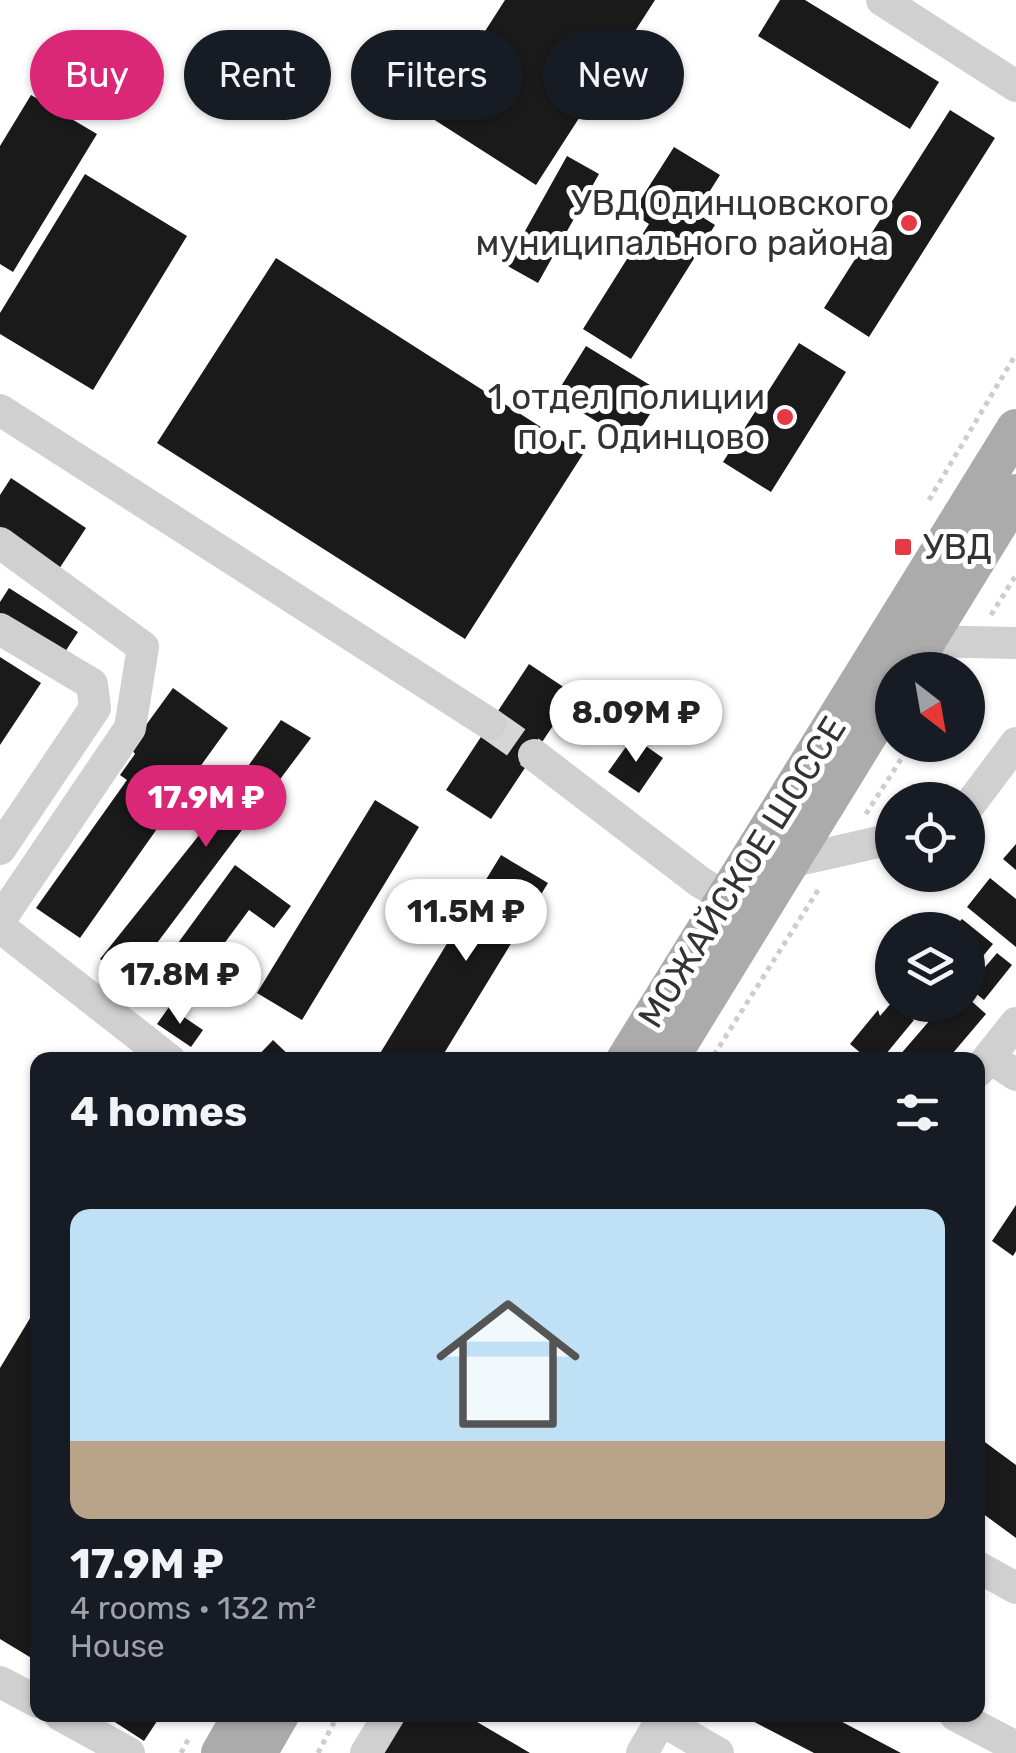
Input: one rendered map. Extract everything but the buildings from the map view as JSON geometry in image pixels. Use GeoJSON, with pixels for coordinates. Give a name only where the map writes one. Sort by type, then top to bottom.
{"type":"FeatureCollection","features":[{"type":"Feature","properties":{"kind":"main road","name":"МОЖАЙСКОЕ ШОССЕ"},"geometry":{"type":"LineString","coordinates":[[631,1052],[1016,428]]}},
{"type":"Feature","properties":{"kind":"main road"},"geometry":{"type":"LineString","coordinates":[[919,652],[1016,494]]}},
{"type":"Feature","properties":{"kind":"main road","name":"МОЖАЙСКОЕ ШОССЕ"},"geometry":{"type":"LineString","coordinates":[[673,1052],[875,723]]}},
{"type":"Feature","properties":{"kind":"lane"},"geometry":{"type":"LineString","coordinates":[[882,0],[1016,86]]}},
{"type":"Feature","properties":{"kind":"lane"},"geometry":{"type":"LineString","coordinates":[[0,410],[490,724]]}},
{"type":"Feature","properties":{"kind":"lane"},"geometry":{"type":"LineString","coordinates":[[0,543],[142,648],[130,728],[0,924],[160,1052]]}},
{"type":"Feature","properties":{"kind":"lane"},"geometry":{"type":"LineString","coordinates":[[0,630],[92,684],[95,708],[0,849]]}},
{"type":"Feature","properties":{"kind":"lane"},"geometry":{"type":"LineString","coordinates":[[940,652],[1016,642]]}},
{"type":"Feature","properties":{"kind":"lane"},"geometry":{"type":"LineString","coordinates":[[985,784],[1016,743]]}},
{"type":"Feature","properties":{"kind":"lane"},"geometry":{"type":"LineString","coordinates":[[534,755],[700,882],[725,896]]}},
{"type":"Feature","properties":{"kind":"lane"},"geometry":{"type":"LineString","coordinates":[[790,862],[875,843]]}},
{"type":"Feature","properties":{"kind":"lane"},"geometry":{"type":"LineString","coordinates":[[994,1068],[1016,1023]]}},
{"type":"Feature","properties":{"kind":"lane"},"geometry":{"type":"LineString","coordinates":[[985,1571],[1016,1588]]}},
{"type":"Feature","properties":{"kind":"lane"},"geometry":{"type":"LineString","coordinates":[[0,1682],[30,1698]]}},
{"type":"Feature","properties":{"kind":"lane"},"geometry":{"type":"LineString","coordinates":[[73,1722],[129,1753]]}},
{"type":"Feature","properties":{"kind":"lane"},"geometry":{"type":"LineString","coordinates":[[366,1753],[385,1722]]}},
{"type":"Feature","properties":{"kind":"lane"},"geometry":{"type":"LineString","coordinates":[[642,1753],[661,1722]]}},
{"type":"Feature","properties":{"kind":"lane"},"geometry":{"type":"LineString","coordinates":[[669,1722],[718,1753]]}},
{"type":"Feature","properties":{"kind":"lane"},"geometry":{"type":"LineString","coordinates":[[968,1722],[1016,1747]]}},
{"type":"Feature","properties":{"kind":"path"},"geometry":{"type":"LineString","coordinates":[[716,1052],[899,762]]}},
{"type":"Feature","properties":{"kind":"path"},"geometry":{"type":"LineString","coordinates":[[318,1753],[334,1722]]}},
{"type":"Feature","properties":{"kind":"tunnel"},"geometry":{"type":"LineString","coordinates":[[490,724],[534,755]]}},
{"type":"Feature","properties":{"kind":"place","name":"УВД Одинцовского муниципального района"},"geometry":{"type":"Point","coordinates":[909,223]}},
{"type":"Feature","properties":{"kind":"place","name":"1 отдел полиции по г. Одинцово"},"geometry":{"type":"Point","coordinates":[785,417]}},
{"type":"Feature","properties":{"kind":"place","name":"УВД"},"geometry":{"type":"Point","coordinates":[903,547]}}]}
